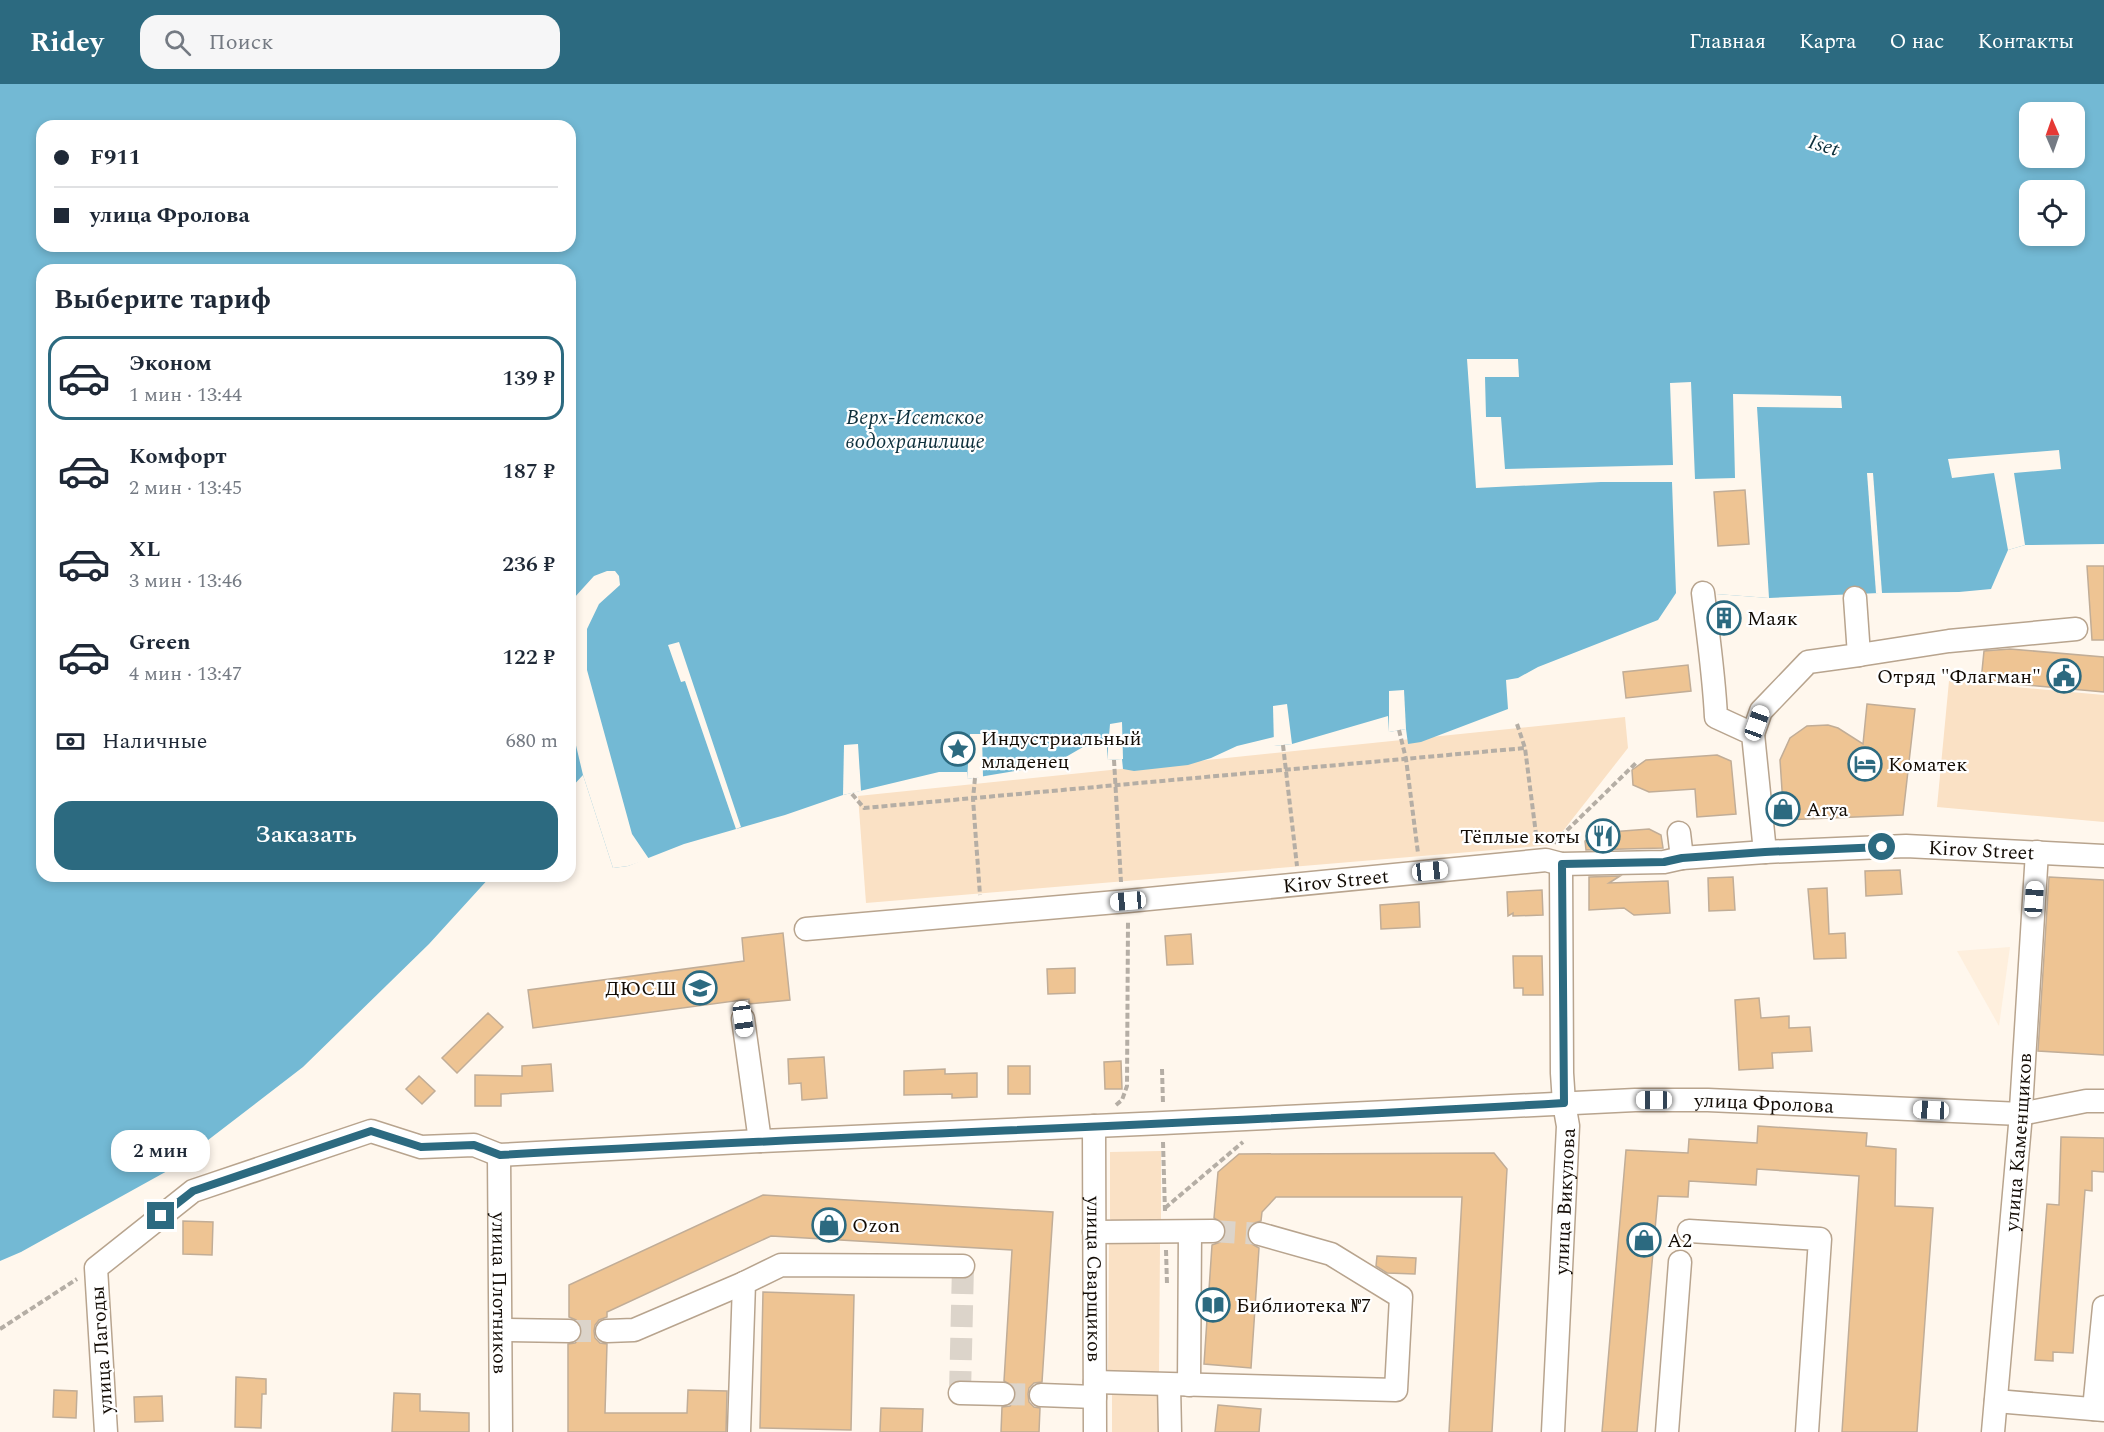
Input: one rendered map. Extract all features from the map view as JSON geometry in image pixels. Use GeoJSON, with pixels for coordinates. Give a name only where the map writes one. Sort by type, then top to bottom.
{"type":"FeatureCollection","features":[{"type":"Feature","properties":{"kind":"street"},"geometry":{"type":"LineString","coordinates":[[1702,593],[1710,656],[1714,667],[1716,717],[1753,734]]}},
{"type":"Feature","properties":{"kind":"street"},"geometry":{"type":"LineString","coordinates":[[1855,598],[1859,655]]}},
{"type":"Feature","properties":{"kind":"street"},"geometry":{"type":"LineString","coordinates":[[1765,852],[1753,734],[1761,711],[1808,662],[1949,641],[2076,629]]}},
{"type":"Feature","properties":{"kind":"street"},"geometry":{"type":"LineString","coordinates":[[1679,833],[1682,858]]}},
{"type":"Feature","properties":{"kind":"street","name":"Kirov Street"},"geometry":{"type":"LineString","coordinates":[[806,929],[1125,895],[1546,860],[1557,854],[1664,862],[1682,858],[1765,852],[1906,846],[2104,856]]}},
{"type":"Feature","properties":{"kind":"street","name":"улица Каменщиков"},"geometry":{"type":"LineString","coordinates":[[1993,1432],[2021,1114],[2037,852]]}},
{"type":"Feature","properties":{"kind":"street","name":"улица Викулова"},"geometry":{"type":"LineString","coordinates":[[1553,1432],[1568,1126],[1564,1103],[1557,854]]}},
{"type":"Feature","properties":{"kind":"street"},"geometry":{"type":"LineString","coordinates":[[743,1019],[760,1141]]}},
{"type":"Feature","properties":{"kind":"street","name":"улица Фролова"},"geometry":{"type":"LineString","coordinates":[[96,1268],[193,1191],[371,1131],[421,1147],[474,1145],[500,1155],[1635,1100],[1708,1100],[2021,1114],[2086,1101],[2104,1101]]}},
{"type":"Feature","properties":{"kind":"street","name":"улица Сварщиков"},"geometry":{"type":"LineString","coordinates":[[1094,1126],[1095,1432]]}},
{"type":"Feature","properties":{"kind":"street","name":"улица Плотников"},"geometry":{"type":"LineString","coordinates":[[500,1155],[501,1432]]}},
{"type":"Feature","properties":{"kind":"street"},"geometry":{"type":"LineString","coordinates":[[1095,1232],[1214,1231]]}},
{"type":"Feature","properties":{"kind":"street"},"geometry":{"type":"LineString","coordinates":[[1689,1231],[1820,1239],[1807,1432]]}},
{"type":"Feature","properties":{"kind":"street"},"geometry":{"type":"LineString","coordinates":[[1170,1432],[1179,1385],[1190,1232]]}},
{"type":"Feature","properties":{"kind":"street"},"geometry":{"type":"LineString","coordinates":[[1041,1395],[1179,1385],[1396,1390],[1401,1297],[1331,1254],[1260,1234]]}},
{"type":"Feature","properties":{"kind":"street"},"geometry":{"type":"LineString","coordinates":[[1666,1432],[1680,1262]]}},
{"type":"Feature","properties":{"kind":"street"},"geometry":{"type":"LineString","coordinates":[[607,1331],[634,1330],[781,1265],[963,1266]]}},
{"type":"Feature","properties":{"kind":"street","name":"улица Лагоды"},"geometry":{"type":"LineString","coordinates":[[96,1268],[106,1432]]}},
{"type":"Feature","properties":{"kind":"street"},"geometry":{"type":"LineString","coordinates":[[739,1432],[744,1283]]}},
{"type":"Feature","properties":{"kind":"street"},"geometry":{"type":"LineString","coordinates":[[1996,1401],[2099,1410],[2104,1307]]}},
{"type":"Feature","properties":{"kind":"street"},"geometry":{"type":"LineString","coordinates":[[501,1330],[568,1331]]}},
{"type":"Feature","properties":{"kind":"street"},"geometry":{"type":"LineString","coordinates":[[960,1393],[1003,1394]]}},
{"type":"Feature","properties":{"kind":"path"},"geometry":{"type":"LineString","coordinates":[[1517,724],[1525,748],[1538,852]]}},
{"type":"Feature","properties":{"kind":"path"},"geometry":{"type":"LineString","coordinates":[[1399,730],[1406,759],[1420,862]]}},
{"type":"Feature","properties":{"kind":"path"},"geometry":{"type":"LineString","coordinates":[[1283,745],[1298,873]]}},
{"type":"Feature","properties":{"kind":"path"},"geometry":{"type":"LineString","coordinates":[[852,794],[864,808],[1525,748]]}},
{"type":"Feature","properties":{"kind":"path"},"geometry":{"type":"LineString","coordinates":[[1094,1126],[1122,1100],[1127,1086],[1125,895],[1114,786],[1114,760]]}},
{"type":"Feature","properties":{"kind":"path"},"geometry":{"type":"LineString","coordinates":[[1557,854],[1637,762]]}},
{"type":"Feature","properties":{"kind":"path"},"geometry":{"type":"LineString","coordinates":[[975,778],[972,799],[980,901]]}},
{"type":"Feature","properties":{"kind":"path"},"geometry":{"type":"LineString","coordinates":[[1162,1069],[1163,1123]]}},
{"type":"Feature","properties":{"kind":"path"},"geometry":{"type":"LineString","coordinates":[[1165,1208],[1243,1142]]}},
{"type":"Feature","properties":{"kind":"path"},"geometry":{"type":"LineString","coordinates":[[0,1329],[96,1268]]}},
{"type":"Feature","properties":{"kind":"shaded area"},"geometry":{"type":"Polygon","coordinates":[[[1949,681],[2104,695],[2104,822],[1937,807],[1949,681]]]}},
{"type":"Feature","properties":{"kind":"shaded area"},"geometry":{"type":"Polygon","coordinates":[[[1625,717],[1628,748],[1552,845],[866,903],[858,796],[1625,717]]]}},
{"type":"Feature","properties":{"kind":"shaded area"},"geometry":{"type":"Polygon","coordinates":[[[2010,947],[1999,1026],[1957,951],[2010,947]]]}},
{"type":"Feature","properties":{"kind":"shaded area"},"geometry":{"type":"Polygon","coordinates":[[[1161,1151],[1161,1227],[1122,1227],[1110,1219],[1110,1152],[1161,1151]]]}},
{"type":"Feature","properties":{"kind":"shaded area"},"geometry":{"type":"Polygon","coordinates":[[[1109,1243],[1160,1244],[1159,1375],[1108,1375],[1109,1243]]]}},
{"type":"Feature","properties":{"kind":"shaded area"},"geometry":{"type":"Polygon","coordinates":[[[1112,1392],[1158,1392],[1158,1432],[1112,1432],[1112,1392]]]}},
{"type":"Feature","properties":{"kind":"water","name":"Верх-Исетское водохранилище"},"geometry":{"type":"Polygon","coordinates":[[[0,84],[2104,84],[2104,544],[2025,545],[2008,550],[1991,589],[1769,598],[1676,593],[1658,620],[1538,667],[1518,678],[1506,680],[1508,709],[1421,742],[1408,744],[1406,729],[1389,732],[1388,716],[1292,744],[1274,746],[1274,737],[1237,746],[1188,765],[1134,771],[1123,769],[1122,759],[1107,760],[1107,744],[1083,747],[1052,765],[967,779],[967,772],[939,772],[843,795],[785,815],[684,844],[628,866],[613,868],[583,775],[576,783],[576,264],[36,264],[36,882],[486,882],[429,944],[303,1067],[169,1170],[21,1252],[0,1261],[0,84]]]}},
{"type":"Feature","properties":{"kind":"pier"},"geometry":{"type":"Polygon","coordinates":[[[1467,359],[1518,359],[1519,377],[1485,377],[1486,417],[1501,417],[1505,469],[1673,465],[1670,383],[1691,382],[1695,479],[1735,478],[1733,394],[1841,396],[1842,408],[1757,407],[1769,598],[1676,593],[1672,482],[1601,482],[1476,488],[1467,359]]]}},
{"type":"Feature","properties":{"kind":"pier"},"geometry":{"type":"Polygon","coordinates":[[[2059,450],[2061,469],[2014,473],[2025,545],[2008,550],[1994,473],[1952,478],[1948,459],[2059,450]]]}},
{"type":"Feature","properties":{"kind":"pier"},"geometry":{"type":"Polygon","coordinates":[[[1867,473],[1873,473],[1882,593],[1876,593],[1867,473]]]}},
{"type":"Feature","properties":{"kind":"pier"},"geometry":{"type":"Polygon","coordinates":[[[607,571],[615,571],[619,576],[620,585],[599,604],[587,629],[587,670],[632,834],[649,859],[613,868],[583,775],[576,745],[576,596],[594,576],[607,571]]]}},
{"type":"Feature","properties":{"kind":"pier"},"geometry":{"type":"Polygon","coordinates":[[[679,642],[741,827],[736,829],[685,681],[681,682],[668,645],[679,642]]]}},
{"type":"Feature","properties":{"kind":"pier"},"geometry":{"type":"Polygon","coordinates":[[[1404,690],[1406,729],[1389,732],[1389,691],[1404,690]]]}},
{"type":"Feature","properties":{"kind":"pier"},"geometry":{"type":"Polygon","coordinates":[[[1287,704],[1292,744],[1274,746],[1273,706],[1287,704]]]}},
{"type":"Feature","properties":{"kind":"pier"},"geometry":{"type":"Polygon","coordinates":[[[1122,722],[1123,759],[1107,760],[1110,724],[1122,722]]]}},
{"type":"Feature","properties":{"kind":"pier"},"geometry":{"type":"Polygon","coordinates":[[[970,734],[982,734],[983,777],[967,779],[970,734]]]}},
{"type":"Feature","properties":{"kind":"pier"},"geometry":{"type":"Polygon","coordinates":[[[858,744],[861,791],[843,795],[844,745],[858,744]]]}},
{"type":"Feature","properties":{"kind":"building"},"geometry":{"type":"Polygon","coordinates":[[[1745,490],[1749,544],[1718,546],[1714,492],[1745,490]]]}},
{"type":"Feature","properties":{"kind":"building"},"geometry":{"type":"Polygon","coordinates":[[[2087,566],[2104,566],[2104,640],[2092,640],[2087,566]]]}},
{"type":"Feature","properties":{"kind":"building"},"geometry":{"type":"Polygon","coordinates":[[[2010,649],[2104,657],[2104,692],[1981,681],[1984,651],[2010,649]]]}},
{"type":"Feature","properties":{"kind":"building"},"geometry":{"type":"Polygon","coordinates":[[[1688,665],[1691,691],[1626,698],[1623,672],[1688,665]]]}},
{"type":"Feature","properties":{"kind":"building","name":"Коматек"},"geometry":{"type":"Polygon","coordinates":[[[1867,704],[1915,709],[1903,815],[1784,820],[1780,760],[1790,738],[1807,726],[1828,725],[1838,728],[1863,744],[1867,704]]]}},
{"type":"Feature","properties":{"kind":"building"},"geometry":{"type":"Polygon","coordinates":[[[1717,755],[1731,761],[1736,814],[1697,817],[1695,789],[1649,792],[1633,785],[1632,770],[1646,760],[1717,755]]]}},
{"type":"Feature","properties":{"kind":"building"},"geometry":{"type":"Polygon","coordinates":[[[1649,829],[1661,835],[1663,848],[1586,850],[1585,841],[1597,833],[1649,829]]]}},
{"type":"Feature","properties":{"kind":"building"},"geometry":{"type":"Polygon","coordinates":[[[1900,870],[1902,894],[1866,896],[1865,871],[1900,870]]]}},
{"type":"Feature","properties":{"kind":"building"},"geometry":{"type":"Polygon","coordinates":[[[1620,876],[1609,883],[1668,881],[1670,913],[1634,915],[1624,908],[1589,910],[1589,877],[1620,876]]]}},
{"type":"Feature","properties":{"kind":"building"},"geometry":{"type":"Polygon","coordinates":[[[1733,877],[1735,910],[1709,911],[1708,878],[1733,877]]]}},
{"type":"Feature","properties":{"kind":"building"},"geometry":{"type":"Polygon","coordinates":[[[2049,877],[2104,880],[2104,1055],[2038,1051],[2049,877]]]}},
{"type":"Feature","properties":{"kind":"building"},"geometry":{"type":"Polygon","coordinates":[[[1827,888],[1829,934],[1845,933],[1846,958],[1814,959],[1808,889],[1827,888]]]}},
{"type":"Feature","properties":{"kind":"building"},"geometry":{"type":"Polygon","coordinates":[[[1542,890],[1543,915],[1513,916],[1513,913],[1508,916],[1507,892],[1542,890]]]}},
{"type":"Feature","properties":{"kind":"building"},"geometry":{"type":"Polygon","coordinates":[[[1419,902],[1420,927],[1381,929],[1380,905],[1419,902]]]}},
{"type":"Feature","properties":{"kind":"building"},"geometry":{"type":"Polygon","coordinates":[[[783,933],[790,1000],[749,1004],[749,999],[533,1028],[528,990],[744,961],[742,938],[783,933]]]}},
{"type":"Feature","properties":{"kind":"building"},"geometry":{"type":"Polygon","coordinates":[[[1191,934],[1193,964],[1167,965],[1165,936],[1191,934]]]}},
{"type":"Feature","properties":{"kind":"building"},"geometry":{"type":"Polygon","coordinates":[[[1513,956],[1542,956],[1543,995],[1523,995],[1523,988],[1514,988],[1513,956]]]}},
{"type":"Feature","properties":{"kind":"building"},"geometry":{"type":"Polygon","coordinates":[[[1075,968],[1075,993],[1048,994],[1047,969],[1075,968]]]}},
{"type":"Feature","properties":{"kind":"building"},"geometry":{"type":"Polygon","coordinates":[[[1759,998],[1761,1018],[1789,1016],[1789,1028],[1810,1027],[1812,1051],[1772,1053],[1773,1068],[1739,1070],[1735,1000],[1759,998]]]}},
{"type":"Feature","properties":{"kind":"building"},"geometry":{"type":"Polygon","coordinates":[[[488,1013],[503,1027],[457,1073],[442,1058],[488,1013]]]}},
{"type":"Feature","properties":{"kind":"building"},"geometry":{"type":"Polygon","coordinates":[[[824,1057],[827,1098],[802,1100],[801,1083],[789,1084],[788,1059],[824,1057]]]}},
{"type":"Feature","properties":{"kind":"building"},"geometry":{"type":"Polygon","coordinates":[[[1121,1061],[1122,1089],[1105,1089],[1104,1062],[1121,1061]]]}},
{"type":"Feature","properties":{"kind":"building"},"geometry":{"type":"Polygon","coordinates":[[[551,1064],[553,1091],[501,1094],[501,1106],[475,1106],[475,1075],[522,1076],[522,1066],[551,1064]]]}},
{"type":"Feature","properties":{"kind":"building"},"geometry":{"type":"Polygon","coordinates":[[[1008,1066],[1030,1066],[1030,1094],[1008,1094],[1008,1066]]]}},
{"type":"Feature","properties":{"kind":"building"},"geometry":{"type":"Polygon","coordinates":[[[945,1069],[945,1074],[977,1073],[977,1097],[952,1098],[952,1094],[904,1095],[904,1071],[945,1069]]]}},
{"type":"Feature","properties":{"kind":"building"},"geometry":{"type":"Polygon","coordinates":[[[419,1076],[435,1091],[422,1104],[406,1089],[419,1076]]]}},
{"type":"Feature","properties":{"kind":"building"},"geometry":{"type":"Polygon","coordinates":[[[1758,1126],[1867,1133],[1866,1146],[1896,1149],[1895,1206],[1933,1208],[1917,1432],[1842,1432],[1859,1176],[1757,1169],[1756,1185],[1689,1181],[1688,1197],[1658,1196],[1637,1432],[1602,1432],[1626,1150],[1688,1153],[1689,1139],[1757,1143],[1758,1126]]]}},
{"type":"Feature","properties":{"kind":"building"},"geometry":{"type":"Polygon","coordinates":[[[2061,1137],[2104,1138],[2104,1172],[2092,1171],[2092,1191],[2085,1190],[2073,1353],[2053,1352],[2053,1361],[2035,1360],[2047,1204],[2059,1205],[2061,1137]]]}},
{"type":"Feature","properties":{"kind":"building"},"geometry":{"type":"Polygon","coordinates":[[[1494,1153],[1507,1169],[1492,1432],[1449,1432],[1462,1197],[1276,1197],[1262,1212],[1261,1221],[1251,1224],[1247,1231],[1250,1243],[1259,1248],[1251,1368],[1204,1364],[1212,1245],[1225,1237],[1226,1231],[1224,1224],[1214,1218],[1218,1172],[1239,1154],[1494,1153]]]}},
{"type":"Feature","properties":{"kind":"building"},"geometry":{"type":"Polygon","coordinates":[[[763,1195],[1053,1212],[1042,1382],[1034,1383],[1029,1388],[1028,1394],[1029,1402],[1034,1407],[1040,1408],[1039,1432],[1001,1432],[1002,1407],[1010,1406],[1016,1395],[1014,1387],[1004,1381],[1012,1250],[771,1236],[607,1312],[607,1317],[599,1320],[595,1325],[595,1338],[600,1343],[607,1344],[605,1413],[687,1413],[688,1390],[727,1391],[726,1432],[568,1432],[568,1344],[575,1343],[582,1331],[581,1325],[569,1317],[569,1285],[763,1195]]]}},
{"type":"Feature","properties":{"kind":"building"},"geometry":{"type":"Polygon","coordinates":[[[183,1221],[213,1222],[212,1255],[183,1254],[183,1221]]]}},
{"type":"Feature","properties":{"kind":"building"},"geometry":{"type":"Polygon","coordinates":[[[1377,1256],[1416,1258],[1415,1274],[1387,1273],[1376,1266],[1377,1256]]]}},
{"type":"Feature","properties":{"kind":"building"},"geometry":{"type":"Polygon","coordinates":[[[763,1292],[854,1295],[851,1430],[760,1428],[763,1292]]]}},
{"type":"Feature","properties":{"kind":"building"},"geometry":{"type":"Polygon","coordinates":[[[236,1377],[266,1379],[266,1394],[262,1394],[261,1428],[235,1427],[236,1377]]]}},
{"type":"Feature","properties":{"kind":"building"},"geometry":{"type":"Polygon","coordinates":[[[54,1390],[77,1391],[76,1418],[53,1417],[54,1390]]]}},
{"type":"Feature","properties":{"kind":"building"},"geometry":{"type":"Polygon","coordinates":[[[394,1393],[420,1394],[420,1411],[469,1413],[469,1432],[392,1432],[394,1393]]]}},
{"type":"Feature","properties":{"kind":"building"},"geometry":{"type":"Polygon","coordinates":[[[162,1396],[163,1421],[135,1422],[134,1397],[162,1396]]]}},
{"type":"Feature","properties":{"kind":"building"},"geometry":{"type":"Polygon","coordinates":[[[1218,1405],[1261,1409],[1259,1432],[1215,1432],[1218,1405]]]}},
{"type":"Feature","properties":{"kind":"building"},"geometry":{"type":"Polygon","coordinates":[[[881,1408],[923,1409],[922,1432],[880,1432],[881,1408]]]}},
{"type":"Feature","properties":{"kind":"tunnel"},"geometry":{"type":"LineString","coordinates":[[1213,1231],[1260,1234]]}},
{"type":"Feature","properties":{"kind":"tunnel"},"geometry":{"type":"LineString","coordinates":[[960,1393],[963,1266]]}},
{"type":"Feature","properties":{"kind":"tunnel"},"geometry":{"type":"LineString","coordinates":[[569,1331],[607,1331]]}},
{"type":"Feature","properties":{"kind":"tunnel"},"geometry":{"type":"LineString","coordinates":[[1003,1394],[1041,1395]]}},
{"type":"Feature","properties":{"kind":"place","name":"Маяк"},"geometry":{"type":"Point","coordinates":[1724,618]}},
{"type":"Feature","properties":{"kind":"place","name":"Отряд \"Флагман\""},"geometry":{"type":"Point","coordinates":[2064,676]}},
{"type":"Feature","properties":{"kind":"place","name":"Индустриальный младенец"},"geometry":{"type":"Point","coordinates":[958,749]}},
{"type":"Feature","properties":{"kind":"place","name":"Коматек"},"geometry":{"type":"Point","coordinates":[1865,764]}},
{"type":"Feature","properties":{"kind":"place","name":"Arya"},"geometry":{"type":"Point","coordinates":[1783,809]}},
{"type":"Feature","properties":{"kind":"place","name":"Тёплые коты"},"geometry":{"type":"Point","coordinates":[1603,836]}},
{"type":"Feature","properties":{"kind":"place","name":"ДЮСШ"},"geometry":{"type":"Point","coordinates":[700,988]}},
{"type":"Feature","properties":{"kind":"place","name":"Ozon"},"geometry":{"type":"Point","coordinates":[829,1225]}},
{"type":"Feature","properties":{"kind":"place","name":"А2"},"geometry":{"type":"Point","coordinates":[1644,1240]}},
{"type":"Feature","properties":{"kind":"place","name":"Библиотека №7"},"geometry":{"type":"Point","coordinates":[1213,1305]}},
{"type":"Feature","properties":{"kind":"route"},"geometry":{"type":"LineString","coordinates":[[161,1216],[193,1191],[371,1131],[421,1147],[474,1145],[500,1155],[1564,1103],[1562,864],[1664,862],[1682,858],[1765,852],[1882,847]]}},
{"type":"Feature","properties":{"kind":"water label","name":"Iset"},"geometry":{"type":"Point","coordinates":[1824,145]}}]}
